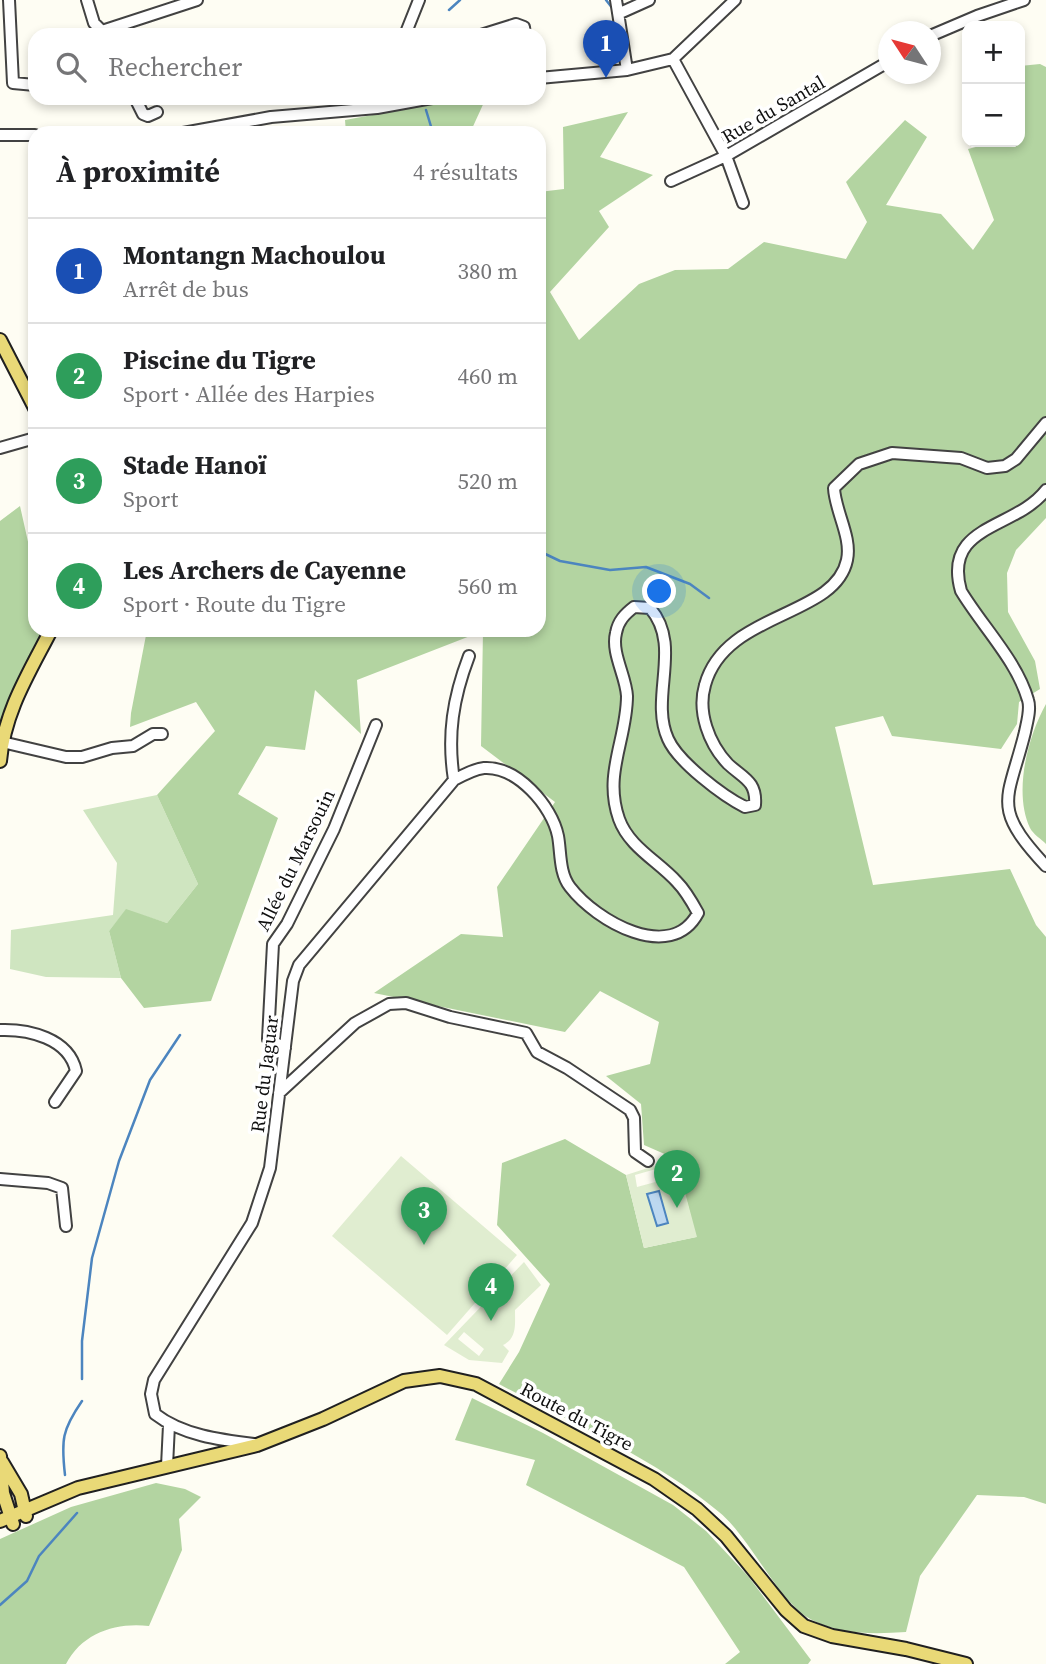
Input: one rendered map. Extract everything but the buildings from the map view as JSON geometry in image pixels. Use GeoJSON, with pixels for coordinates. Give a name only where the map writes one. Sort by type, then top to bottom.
{"type":"FeatureCollection","features":[{"type":"Feature","properties":{"kind":"main road"},"geometry":{"type":"LineString","coordinates":[[0,340],[28,394]]}},
{"type":"Feature","properties":{"kind":"main road"},"geometry":{"type":"LineString","coordinates":[[0,761],[2,742],[13,702],[47,637]]}},
{"type":"Feature","properties":{"kind":"main road","name":"Route du Tigre"},"geometry":{"type":"LineString","coordinates":[[26,1514],[46,1500],[78,1488],[257,1444],[323,1419],[404,1381],[422,1376],[458,1378],[476,1384],[654,1479],[698,1509],[726,1536],[786,1610],[804,1626],[832,1636],[906,1649],[966,1664]]}},
{"type":"Feature","properties":{"kind":"main road"},"geometry":{"type":"LineString","coordinates":[[0,1457],[21,1494],[26,1514]]}},
{"type":"Feature","properties":{"kind":"main road"},"geometry":{"type":"LineString","coordinates":[[0,1457],[7,1520]]}},
{"type":"Feature","properties":{"kind":"main road","name":"Route du Tigre"},"geometry":{"type":"LineString","coordinates":[[0,1530],[7,1520],[123,1477]]}},
{"type":"Feature","properties":{"kind":"main road"},"geometry":{"type":"LineString","coordinates":[[21,1494],[46,1500]]}},
{"type":"Feature","properties":{"kind":"street"},"geometry":{"type":"LineString","coordinates":[[9,0],[13,83],[28,84]]}},
{"type":"Feature","properties":{"kind":"street"},"geometry":{"type":"LineString","coordinates":[[87,0],[94,23],[99,28]]}},
{"type":"Feature","properties":{"kind":"street"},"geometry":{"type":"LineString","coordinates":[[123,28],[197,0]]}},
{"type":"Feature","properties":{"kind":"street"},"geometry":{"type":"LineString","coordinates":[[408,28],[419,0]]}},
{"type":"Feature","properties":{"kind":"street"},"geometry":{"type":"LineString","coordinates":[[616,0],[627,70]]}},
{"type":"Feature","properties":{"kind":"street"},"geometry":{"type":"LineString","coordinates":[[620,13],[649,0]]}},
{"type":"Feature","properties":{"kind":"street"},"geometry":{"type":"LineString","coordinates":[[546,77],[627,70],[673,59],[736,0]]}},
{"type":"Feature","properties":{"kind":"street"},"geometry":{"type":"LineString","coordinates":[[941,31],[1024,0]]}},
{"type":"Feature","properties":{"kind":"street"},"geometry":{"type":"LineString","coordinates":[[503,28],[516,24],[524,28]]}},
{"type":"Feature","properties":{"kind":"street"},"geometry":{"type":"LineString","coordinates":[[673,59],[726,156],[743,203]]}},
{"type":"Feature","properties":{"kind":"street","name":"Rue du Santal"},"geometry":{"type":"LineString","coordinates":[[671,181],[726,156],[878,68]]}},
{"type":"Feature","properties":{"kind":"street"},"geometry":{"type":"LineString","coordinates":[[138,105],[143,114],[148,116],[157,112]]}},
{"type":"Feature","properties":{"kind":"street"},"geometry":{"type":"LineString","coordinates":[[222,126],[271,117],[373,105]]}},
{"type":"Feature","properties":{"kind":"street"},"geometry":{"type":"LineString","coordinates":[[0,135],[28,135]]}},
{"type":"Feature","properties":{"kind":"street","name":"Rue du Jaguar"},"geometry":{"type":"LineString","coordinates":[[169,1425],[155,1414],[151,1394],[154,1380],[252,1223],[261,1203],[270,1168],[293,981],[299,965],[454,780],[485,768],[507,772],[540,802],[552,818],[568,886],[608,920],[633,932],[655,937],[680,935],[692,925],[698,913],[679,883],[628,837],[619,819],[615,799],[615,756],[627,694],[615,635],[623,616],[634,607],[650,608],[660,620],[665,636],[663,695],[668,739],[679,755],[726,797],[745,807],[755,805],[756,792],[748,779],[715,749],[702,703],[705,684],[724,648],[746,633],[836,585],[843,574],[848,557],[834,488],[859,464],[892,453],[961,458],[987,468],[1005,466],[1016,459],[1046,423]]}},
{"type":"Feature","properties":{"kind":"street"},"geometry":{"type":"LineString","coordinates":[[0,448],[28,440]]}},
{"type":"Feature","properties":{"kind":"street"},"geometry":{"type":"LineString","coordinates":[[1046,490],[1028,508],[973,536],[957,562],[957,575],[965,597],[1018,678],[1029,702],[1027,722],[1006,802],[1020,837],[1046,866]]}},
{"type":"Feature","properties":{"kind":"street"},"geometry":{"type":"LineString","coordinates":[[454,780],[451,750],[452,704],[469,656]]}},
{"type":"Feature","properties":{"kind":"street","name":"Allée du Marsouin"},"geometry":{"type":"LineString","coordinates":[[285,1048],[268,1039],[268,999],[273,944],[287,925],[334,829],[376,725]]}},
{"type":"Feature","properties":{"kind":"street"},"geometry":{"type":"LineString","coordinates":[[2,742],[66,757],[82,757],[112,748],[133,746],[153,734],[162,734]]}},
{"type":"Feature","properties":{"kind":"street"},"geometry":{"type":"LineString","coordinates":[[279,1093],[355,1023],[380,1007],[406,1003],[450,1017],[526,1033],[537,1052],[567,1068],[630,1110],[634,1118],[635,1153],[648,1161]]}},
{"type":"Feature","properties":{"kind":"street"},"geometry":{"type":"LineString","coordinates":[[0,1030],[33,1031],[70,1056],[76,1071],[55,1102]]}},
{"type":"Feature","properties":{"kind":"street"},"geometry":{"type":"LineString","coordinates":[[0,1179],[48,1183],[62,1188],[66,1226]]}},
{"type":"Feature","properties":{"kind":"street"},"geometry":{"type":"LineString","coordinates":[[167,1466],[169,1425],[204,1435],[257,1444]]}},
{"type":"Feature","properties":{"kind":"street"},"geometry":{"type":"LineString","coordinates":[[204,1435],[205,1456]]}},
{"type":"Feature","properties":{"kind":"green space"},"geometry":{"type":"Polygon","coordinates":[[[1040,64],[1046,67],[1046,518],[1016,550],[1007,573],[1008,612],[1035,661],[1040,689],[1019,702],[1017,724],[1001,749],[892,736],[883,716],[835,727],[873,885],[1010,869],[1036,925],[1046,937],[1046,1504],[1024,1497],[977,1495],[920,1576],[906,1632],[858,1632],[823,1625],[800,1611],[776,1585],[731,1523],[668,1475],[499,1384],[519,1352],[550,1284],[497,1225],[502,1163],[565,1139],[626,1175],[644,1248],[696,1237],[676,1159],[644,1145],[641,1104],[606,1076],[650,1064],[659,1022],[600,991],[565,1032],[374,993],[461,934],[503,937],[497,887],[555,802],[481,746],[483,637],[546,637],[546,191],[564,189],[563,127],[628,112],[600,157],[653,175],[599,211],[609,227],[550,292],[579,340],[639,284],[675,270],[728,269],[764,242],[846,259],[867,222],[846,182],[905,120],[927,137],[886,205],[941,214],[973,250],[994,220],[968,149],[1025,147],[1025,66],[1040,64]]]}},
{"type":"Feature","properties":{"kind":"green space"},"geometry":{"type":"Polygon","coordinates":[[[427,105],[483,105],[473,126],[345,126],[345,120],[427,105]]]}},
{"type":"Feature","properties":{"kind":"green space"},"geometry":{"type":"Polygon","coordinates":[[[20,506],[28,542],[28,637],[40,637],[0,730],[0,521],[20,506]]]}},
{"type":"Feature","properties":{"kind":"green space"},"geometry":{"type":"Polygon","coordinates":[[[146,637],[468,637],[357,680],[361,734],[315,690],[305,750],[266,746],[238,794],[278,818],[211,1001],[144,1008],[121,978],[109,931],[126,909],[167,923],[198,884],[157,795],[215,731],[196,702],[130,727],[146,637]]]}},
{"type":"Feature","properties":{"kind":"green space"},"geometry":{"type":"Polygon","coordinates":[[[1046,704],[1046,844],[1030,828],[1025,814],[1023,781],[1029,748],[1046,704]]]}},
{"type":"Feature","properties":{"kind":"green space"},"geometry":{"type":"Polygon","coordinates":[[[157,795],[198,884],[167,923],[126,910],[109,931],[121,978],[46,977],[10,969],[11,930],[113,915],[117,863],[83,810],[157,795]]]}},
{"type":"Feature","properties":{"kind":"green space"},"geometry":{"type":"Polygon","coordinates":[[[401,1156],[517,1255],[447,1335],[332,1236],[401,1156]]]}},
{"type":"Feature","properties":{"kind":"green space"},"geometry":{"type":"Polygon","coordinates":[[[676,1159],[697,1237],[644,1248],[626,1175],[676,1159]],[[656,1169],[635,1175],[637,1187],[659,1181],[656,1169]]]}},
{"type":"Feature","properties":{"kind":"green space"},"geometry":{"type":"Polygon","coordinates":[[[524,1262],[541,1285],[515,1310],[511,1339],[503,1345],[509,1351],[502,1363],[469,1360],[444,1345],[524,1262]],[[464,1332],[458,1339],[479,1356],[484,1349],[464,1332]]]}},
{"type":"Feature","properties":{"kind":"green space"},"geometry":{"type":"Polygon","coordinates":[[[472,1398],[543,1433],[673,1505],[706,1531],[748,1576],[811,1660],[808,1664],[725,1664],[740,1652],[684,1567],[526,1485],[535,1460],[455,1440],[472,1398]]]}},
{"type":"Feature","properties":{"kind":"green space"},"geometry":{"type":"Polygon","coordinates":[[[156,1483],[185,1489],[201,1497],[179,1519],[182,1550],[149,1626],[124,1626],[101,1632],[81,1644],[66,1664],[0,1664],[0,1539],[71,1507],[156,1483]]]}},
{"type":"Feature","properties":{"kind":"water"},"geometry":{"type":"Polygon","coordinates":[[[659,1191],[668,1223],[657,1226],[647,1194],[659,1191]]]}},
{"type":"Feature","properties":{"kind":"waterway"},"geometry":{"type":"LineString","coordinates":[[449,10],[460,0]]}},
{"type":"Feature","properties":{"kind":"waterway"},"geometry":{"type":"LineString","coordinates":[[606,0],[613,9]]}},
{"type":"Feature","properties":{"kind":"waterway"},"geometry":{"type":"LineString","coordinates":[[614,19],[616,37]]}},
{"type":"Feature","properties":{"kind":"waterway"},"geometry":{"type":"LineString","coordinates":[[426,110],[431,126]]}},
{"type":"Feature","properties":{"kind":"waterway"},"geometry":{"type":"LineString","coordinates":[[546,554],[560,561],[610,570],[646,567],[690,584],[709,598]]}},
{"type":"Feature","properties":{"kind":"waterway"},"geometry":{"type":"LineString","coordinates":[[82,1379],[82,1341],[92,1258],[119,1161],[150,1080],[180,1035]]}},
{"type":"Feature","properties":{"kind":"waterway"},"geometry":{"type":"LineString","coordinates":[[65,1475],[64,1436],[82,1401]]}},
{"type":"Feature","properties":{"kind":"waterway"},"geometry":{"type":"LineString","coordinates":[[0,1605],[27,1581],[39,1556],[77,1513]]}},
{"type":"Feature","properties":{"kind":"place","name":"Montangn Machoulou"},"geometry":{"type":"Point","coordinates":[606,78]}},
{"type":"Feature","properties":{"kind":"place","name":"Piscine du Tigre"},"geometry":{"type":"Point","coordinates":[677,1208]}},
{"type":"Feature","properties":{"kind":"place","name":"Stade Hanoï"},"geometry":{"type":"Point","coordinates":[424,1245]}},
{"type":"Feature","properties":{"kind":"place","name":"Les Archers de Cayenne"},"geometry":{"type":"Point","coordinates":[491,1321]}}]}
